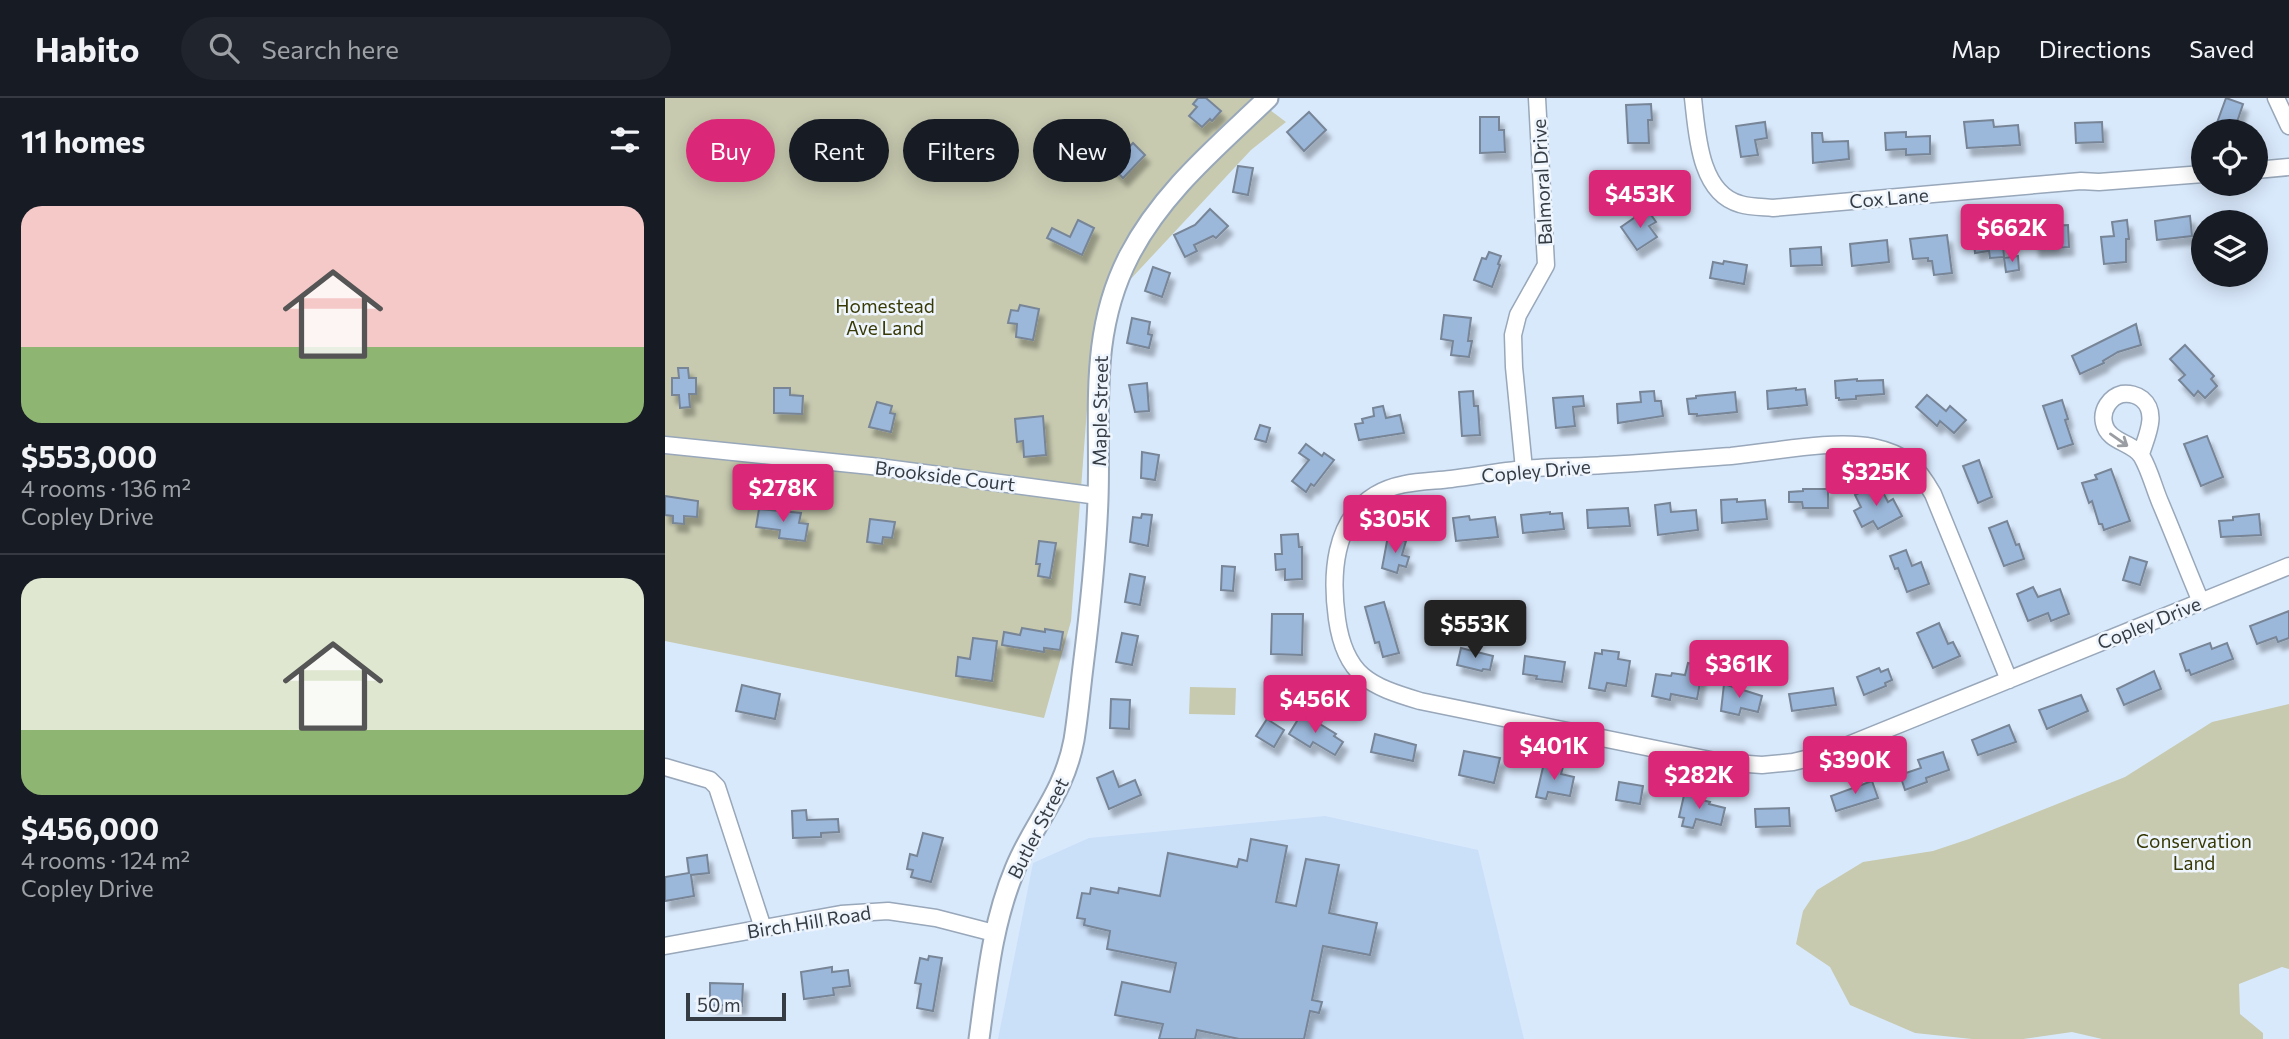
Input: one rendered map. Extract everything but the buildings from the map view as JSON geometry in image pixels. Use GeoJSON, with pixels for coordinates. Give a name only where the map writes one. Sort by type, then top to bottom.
{"type":"FeatureCollection","features":[{"type":"Feature","properties":{"kind":"street","name":"Maple Street"},"geometry":{"type":"LineString","coordinates":[[1074,740],[1089,619],[1098,496],[1097,376],[1103,329],[1117,282],[1141,235],[1173,189],[1268,98]]}},
{"type":"Feature","properties":{"kind":"street","name":"Balmoral Drive"},"geometry":{"type":"LineString","coordinates":[[1524,469],[1513,335],[1518,315],[1546,265],[1537,98]]}},
{"type":"Feature","properties":{"kind":"street","name":"Cox Lane"},"geometry":{"type":"LineString","coordinates":[[1693,98],[1696,127],[1708,175],[1717,190],[1738,204],[1773,208],[2081,181],[2099,183],[2191,175]]}},
{"type":"Feature","properties":{"kind":"street"},"geometry":{"type":"LineString","coordinates":[[2276,98],[2289,126]]}},
{"type":"Feature","properties":{"kind":"street"},"geometry":{"type":"LineString","coordinates":[[2268,169],[2289,167]]}},
{"type":"Feature","properties":{"kind":"street","name":"Brookside Court"},"geometry":{"type":"LineString","coordinates":[[665,445],[871,466],[1098,496]]}},
{"type":"Feature","properties":{"kind":"street","name":"Copley Drive"},"geometry":{"type":"LineString","coordinates":[[2009,680],[1933,494],[1917,468],[1893,452],[1871,446],[1830,446],[1733,456],[1524,469],[1406,483],[1375,495],[1363,505],[1348,522],[1339,542],[1336,610],[1339,636],[1345,651],[1367,682],[1383,690],[1420,701],[1720,762],[1762,765],[1793,762],[1826,754],[2009,680],[2289,566]]}},
{"type":"Feature","properties":{"kind":"street"},"geometry":{"type":"LineString","coordinates":[[2141,454],[2201,602]]}},
{"type":"Feature","properties":{"kind":"street","name":"Butler Street"},"geometry":{"type":"LineString","coordinates":[[979,1039],[995,933],[1015,868],[1062,784],[1074,740]]}},
{"type":"Feature","properties":{"kind":"street"},"geometry":{"type":"LineString","coordinates":[[665,767],[698,775],[710,780],[717,787],[763,928]]}},
{"type":"Feature","properties":{"kind":"street","name":"Birch Hill Road"},"geometry":{"type":"LineString","coordinates":[[665,946],[841,914],[888,911],[936,918],[995,933]]}},
{"type":"Feature","properties":{"kind":"shaded area"},"geometry":{"type":"Polygon","coordinates":[[[1325,816],[1478,850],[1524,1039],[998,1039],[1033,863],[1089,838],[1325,816]]]}},
{"type":"Feature","properties":{"kind":"green space","name":"Homestead Ave Land"},"geometry":{"type":"Polygon","coordinates":[[[665,98],[1254,98],[1286,122],[1251,150],[1127,283],[1088,396],[1071,621],[1044,718],[665,641],[665,98]]]}},
{"type":"Feature","properties":{"kind":"green space"},"geometry":{"type":"Polygon","coordinates":[[[1190,687],[1236,688],[1235,715],[1189,714],[1190,687]]]}},
{"type":"Feature","properties":{"kind":"green space","name":"Conservation Land"},"geometry":{"type":"Polygon","coordinates":[[[2289,704],[2289,969],[2282,967],[2239,984],[2240,1014],[2263,1033],[2263,1039],[2102,1039],[2072,1032],[2023,1039],[1972,1039],[1915,1033],[1850,1005],[1830,967],[1796,944],[1803,911],[1817,890],[1863,862],[1933,851],[1969,839],[2125,777],[2212,722],[2289,704]]]}}]}
